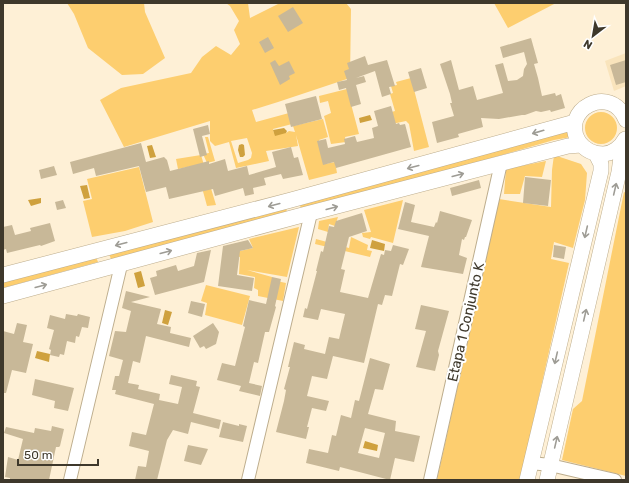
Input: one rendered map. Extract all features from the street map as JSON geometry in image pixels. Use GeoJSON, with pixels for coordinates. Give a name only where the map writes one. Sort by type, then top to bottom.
{"type":"FeatureCollection","features":[{"type":"Feature","properties":{"kind":"street"},"geometry":{"type":"LineString","coordinates":[[624,140],[616,150],[606,154],[596,154],[588,151],[577,138],[575,122],[580,112],[587,106],[596,102],[621,104],[626,120]]}},
{"type":"Feature","properties":{"kind":"street"},"geometry":{"type":"LineString","coordinates":[[3,275],[291,200],[575,122]]}},
{"type":"Feature","properties":{"kind":"street"},"geometry":{"type":"LineString","coordinates":[[547,480],[618,177],[624,140]]}},
{"type":"Feature","properties":{"kind":"street"},"geometry":{"type":"LineString","coordinates":[[3,296],[501,163],[568,146],[582,145]]}},
{"type":"Feature","properties":{"kind":"street"},"geometry":{"type":"LineString","coordinates":[[527,480],[601,171],[601,164],[596,154]]}},
{"type":"Feature","properties":{"kind":"street","name":"Etapa 1 Conjunto K"},"geometry":{"type":"LineString","coordinates":[[430,480],[501,163]]}},
{"type":"Feature","properties":{"kind":"street"},"geometry":{"type":"LineString","coordinates":[[291,200],[295,217]]}},
{"type":"Feature","properties":{"kind":"street"},"geometry":{"type":"LineString","coordinates":[[248,480],[310,213]]}},
{"type":"Feature","properties":{"kind":"street"},"geometry":{"type":"LineString","coordinates":[[100,250],[106,269]]}},
{"type":"Feature","properties":{"kind":"street"},"geometry":{"type":"LineString","coordinates":[[70,480],[121,265]]}},
{"type":"Feature","properties":{"kind":"street"},"geometry":{"type":"LineString","coordinates":[[531,463],[550,465],[614,480]]}},
{"type":"Feature","properties":{"kind":"shaded area"},"geometry":{"type":"Polygon","coordinates":[[[67,3],[144,3],[145,12],[165,58],[143,74],[122,75],[88,48],[74,14],[67,3]]]}},
{"type":"Feature","properties":{"kind":"shaded area"},"geometry":{"type":"Polygon","coordinates":[[[226,3],[248,3],[250,18],[280,3],[346,3],[351,9],[350,78],[252,110],[256,122],[289,113],[292,124],[273,129],[274,133],[286,133],[289,131],[295,132],[293,126],[323,119],[328,137],[319,140],[325,164],[335,162],[337,173],[309,180],[296,135],[298,146],[266,151],[269,161],[236,168],[229,142],[215,146],[210,141],[210,121],[124,147],[100,100],[121,88],[191,73],[202,57],[216,46],[231,55],[240,44],[234,30],[239,21],[230,6],[226,3]],[[247,138],[231,141],[238,163],[251,158],[252,153],[247,138]]]}},
{"type":"Feature","properties":{"kind":"shaded area"},"geometry":{"type":"Polygon","coordinates":[[[494,3],[556,3],[508,28],[494,3]]]}},
{"type":"Feature","properties":{"kind":"shaded area"},"geometry":{"type":"Polygon","coordinates":[[[626,53],[626,86],[614,91],[605,61],[626,53]]]}},
{"type":"Feature","properties":{"kind":"shaded area"},"geometry":{"type":"Polygon","coordinates":[[[411,78],[429,147],[414,151],[409,124],[406,121],[392,124],[388,113],[395,111],[390,94],[393,93],[391,86],[397,85],[396,82],[411,78]]]}},
{"type":"Feature","properties":{"kind":"shaded area"},"geometry":{"type":"Polygon","coordinates":[[[347,89],[359,134],[345,137],[346,142],[331,144],[324,116],[331,113],[328,101],[320,103],[319,96],[347,89]]]}},
{"type":"Feature","properties":{"kind":"shaded area"},"geometry":{"type":"Polygon","coordinates":[[[598,112],[604,112],[614,119],[617,128],[616,134],[610,141],[604,144],[598,144],[588,137],[585,131],[585,125],[592,115],[598,112]]]}},
{"type":"Feature","properties":{"kind":"shaded area"},"geometry":{"type":"Polygon","coordinates":[[[370,115],[372,120],[360,123],[359,118],[370,115]]]}},
{"type":"Feature","properties":{"kind":"shaded area"},"geometry":{"type":"Polygon","coordinates":[[[284,128],[287,131],[286,133],[275,136],[273,130],[284,128]]]}},
{"type":"Feature","properties":{"kind":"shaded area"},"geometry":{"type":"Polygon","coordinates":[[[570,130],[571,137],[554,140],[301,209],[299,201],[570,130]]]}},
{"type":"Feature","properties":{"kind":"shaded area"},"geometry":{"type":"Polygon","coordinates":[[[205,137],[208,137],[215,161],[207,163],[203,154],[209,153],[205,137]]]}},
{"type":"Feature","properties":{"kind":"shaded area"},"geometry":{"type":"Polygon","coordinates":[[[152,145],[156,157],[150,158],[147,146],[152,145]]]}},
{"type":"Feature","properties":{"kind":"shaded area"},"geometry":{"type":"Polygon","coordinates":[[[239,145],[244,145],[245,155],[240,157],[238,150],[239,145]]]}},
{"type":"Feature","properties":{"kind":"shaded area"},"geometry":{"type":"Polygon","coordinates":[[[201,155],[216,205],[207,206],[197,165],[178,169],[176,159],[201,155]]]}},
{"type":"Feature","properties":{"kind":"shaded area"},"geometry":{"type":"Polygon","coordinates":[[[554,155],[581,164],[587,173],[585,200],[573,248],[554,242],[551,259],[569,263],[520,480],[437,480],[499,199],[551,207],[554,155]]]}},
{"type":"Feature","properties":{"kind":"shaded area"},"geometry":{"type":"Polygon","coordinates":[[[546,161],[542,177],[525,176],[520,194],[504,194],[506,169],[546,161]]]}},
{"type":"Feature","properties":{"kind":"shaded area"},"geometry":{"type":"Polygon","coordinates":[[[139,167],[153,222],[125,231],[92,237],[83,201],[92,199],[87,179],[139,167]]]}},
{"type":"Feature","properties":{"kind":"shaded area"},"geometry":{"type":"Polygon","coordinates":[[[87,185],[90,198],[84,199],[80,186],[87,185]]]}},
{"type":"Feature","properties":{"kind":"shaded area"},"geometry":{"type":"Polygon","coordinates":[[[624,192],[626,193],[626,476],[562,460],[573,409],[582,401],[624,192]]]}},
{"type":"Feature","properties":{"kind":"shaded area"},"geometry":{"type":"Polygon","coordinates":[[[41,198],[41,203],[31,206],[28,200],[41,198]]]}},
{"type":"Feature","properties":{"kind":"shaded area"},"geometry":{"type":"Polygon","coordinates":[[[403,200],[393,243],[371,237],[370,239],[363,237],[362,233],[371,232],[364,210],[403,200]]]}},
{"type":"Feature","properties":{"kind":"shaded area"},"geometry":{"type":"Polygon","coordinates":[[[286,206],[287,213],[111,259],[109,254],[286,206]]]}},
{"type":"Feature","properties":{"kind":"shaded area"},"geometry":{"type":"Polygon","coordinates":[[[338,217],[335,226],[329,224],[328,232],[318,229],[319,221],[338,217]]]}},
{"type":"Feature","properties":{"kind":"shaded area"},"geometry":{"type":"Polygon","coordinates":[[[299,227],[287,277],[247,270],[272,277],[272,280],[286,283],[283,301],[258,296],[258,290],[254,288],[255,277],[239,274],[240,257],[227,254],[253,248],[249,239],[299,227]]]}},
{"type":"Feature","properties":{"kind":"shaded area"},"geometry":{"type":"Polygon","coordinates":[[[351,237],[368,245],[367,250],[372,251],[370,257],[315,244],[316,239],[349,248],[351,237]]]}},
{"type":"Feature","properties":{"kind":"shaded area"},"geometry":{"type":"Polygon","coordinates":[[[372,240],[385,244],[384,251],[370,248],[372,240]]]}},
{"type":"Feature","properties":{"kind":"shaded area"},"geometry":{"type":"Polygon","coordinates":[[[96,257],[98,262],[3,288],[3,281],[96,257]]]}},
{"type":"Feature","properties":{"kind":"shaded area"},"geometry":{"type":"Polygon","coordinates":[[[141,271],[145,286],[138,288],[134,273],[141,271]]]}},
{"type":"Feature","properties":{"kind":"shaded area"},"geometry":{"type":"Polygon","coordinates":[[[206,285],[250,296],[242,325],[205,315],[207,303],[201,301],[206,285]]]}},
{"type":"Feature","properties":{"kind":"shaded area"},"geometry":{"type":"Polygon","coordinates":[[[165,310],[172,312],[168,325],[162,323],[165,310]]]}},
{"type":"Feature","properties":{"kind":"shaded area"},"geometry":{"type":"Polygon","coordinates":[[[37,351],[50,354],[49,362],[35,358],[37,351]]]}},
{"type":"Feature","properties":{"kind":"shaded area"},"geometry":{"type":"Polygon","coordinates":[[[365,441],[378,445],[377,451],[363,448],[365,441]]]}},
{"type":"Feature","properties":{"kind":"building"},"geometry":{"type":"Polygon","coordinates":[[[293,7],[303,23],[288,32],[278,16],[293,7]]]}},
{"type":"Feature","properties":{"kind":"building"},"geometry":{"type":"Polygon","coordinates":[[[268,37],[274,48],[265,53],[259,42],[268,37]]]}},
{"type":"Feature","properties":{"kind":"building"},"geometry":{"type":"Polygon","coordinates":[[[531,38],[538,63],[534,64],[542,96],[555,93],[556,96],[561,94],[565,108],[551,112],[550,110],[541,112],[536,111],[525,115],[499,119],[481,118],[483,127],[458,134],[459,137],[437,143],[432,122],[454,116],[450,103],[452,103],[450,94],[440,64],[451,60],[459,90],[473,86],[477,100],[503,93],[495,65],[503,63],[508,81],[517,80],[523,76],[524,69],[527,64],[524,52],[503,58],[500,47],[531,38]]]}},
{"type":"Feature","properties":{"kind":"building"},"geometry":{"type":"Polygon","coordinates":[[[365,56],[368,65],[387,60],[395,86],[389,87],[391,94],[382,97],[375,71],[356,78],[364,76],[366,82],[356,85],[361,104],[351,107],[346,88],[339,90],[337,82],[347,80],[344,71],[349,69],[347,63],[365,56]]]}},
{"type":"Feature","properties":{"kind":"building"},"geometry":{"type":"Polygon","coordinates":[[[275,60],[279,66],[289,61],[295,73],[289,76],[290,79],[280,85],[270,63],[275,60]]]}},
{"type":"Feature","properties":{"kind":"building"},"geometry":{"type":"Polygon","coordinates":[[[626,60],[626,82],[616,85],[610,65],[626,60]]]}},
{"type":"Feature","properties":{"kind":"building"},"geometry":{"type":"Polygon","coordinates":[[[421,68],[427,88],[414,92],[408,72],[421,68]]]}},
{"type":"Feature","properties":{"kind":"building"},"geometry":{"type":"Polygon","coordinates":[[[316,96],[322,119],[291,127],[285,104],[316,96]]]}},
{"type":"Feature","properties":{"kind":"building"},"geometry":{"type":"Polygon","coordinates":[[[391,106],[396,124],[405,124],[411,147],[336,168],[334,162],[323,165],[317,141],[326,139],[328,148],[345,144],[344,139],[355,136],[357,142],[374,138],[372,128],[378,126],[374,111],[391,106]]]}},
{"type":"Feature","properties":{"kind":"building"},"geometry":{"type":"Polygon","coordinates":[[[208,125],[210,134],[202,136],[207,155],[200,157],[193,129],[208,125]]]}},
{"type":"Feature","properties":{"kind":"building"},"geometry":{"type":"Polygon","coordinates":[[[141,143],[146,162],[164,157],[167,160],[170,171],[209,161],[209,164],[225,159],[228,171],[247,166],[249,175],[276,167],[272,152],[291,147],[294,158],[298,157],[303,175],[283,179],[281,174],[264,178],[266,185],[253,188],[254,194],[245,196],[243,188],[215,196],[213,189],[169,199],[166,187],[146,192],[139,166],[96,176],[94,168],[73,174],[70,162],[141,143]]]}},
{"type":"Feature","properties":{"kind":"building"},"geometry":{"type":"Polygon","coordinates":[[[54,166],[57,175],[41,179],[39,170],[54,166]]]}},
{"type":"Feature","properties":{"kind":"building"},"geometry":{"type":"Polygon","coordinates":[[[525,177],[551,180],[548,206],[523,203],[525,177]]]}},
{"type":"Feature","properties":{"kind":"building"},"geometry":{"type":"Polygon","coordinates":[[[479,180],[481,188],[452,196],[450,188],[479,180]]]}},
{"type":"Feature","properties":{"kind":"building"},"geometry":{"type":"Polygon","coordinates":[[[63,200],[66,208],[57,210],[55,202],[63,200]]]}},
{"type":"Feature","properties":{"kind":"building"},"geometry":{"type":"Polygon","coordinates":[[[405,202],[415,205],[411,222],[434,227],[436,222],[437,223],[440,211],[472,220],[466,237],[464,240],[462,239],[459,255],[467,258],[463,274],[421,267],[429,236],[398,229],[405,202]]]}},
{"type":"Feature","properties":{"kind":"building"},"geometry":{"type":"Polygon","coordinates":[[[362,213],[367,231],[349,237],[341,269],[345,270],[340,292],[368,298],[381,254],[384,255],[385,250],[391,251],[393,245],[409,249],[403,265],[400,264],[392,296],[385,295],[382,305],[378,304],[364,363],[333,356],[327,379],[312,376],[307,396],[329,401],[326,411],[312,408],[307,427],[309,427],[306,439],[276,432],[284,401],[286,390],[284,389],[290,367],[288,367],[294,342],[305,345],[304,349],[325,354],[329,337],[339,339],[345,314],[321,309],[318,320],[303,317],[305,308],[307,309],[321,251],[323,252],[329,226],[334,227],[336,221],[362,213]]]}},
{"type":"Feature","properties":{"kind":"building"},"geometry":{"type":"Polygon","coordinates":[[[50,223],[55,241],[41,246],[7,253],[6,249],[3,250],[3,227],[12,225],[15,235],[31,231],[30,228],[50,223]]]}},
{"type":"Feature","properties":{"kind":"building"},"geometry":{"type":"Polygon","coordinates":[[[248,240],[253,248],[240,251],[237,275],[254,278],[252,291],[218,286],[223,246],[248,240]]]}},
{"type":"Feature","properties":{"kind":"building"},"geometry":{"type":"Polygon","coordinates":[[[554,245],[566,247],[564,259],[553,257],[554,245]]]}},
{"type":"Feature","properties":{"kind":"building"},"geometry":{"type":"Polygon","coordinates":[[[211,250],[204,282],[155,295],[150,278],[157,276],[156,271],[176,265],[178,271],[194,266],[197,253],[211,250]]]}},
{"type":"Feature","properties":{"kind":"building"},"geometry":{"type":"Polygon","coordinates":[[[272,277],[281,279],[276,307],[269,332],[265,332],[258,363],[254,362],[249,383],[262,386],[260,396],[239,391],[241,386],[217,380],[222,363],[235,366],[245,327],[243,326],[249,300],[266,304],[272,277]]]}},
{"type":"Feature","properties":{"kind":"building"},"geometry":{"type":"Polygon","coordinates":[[[126,291],[150,297],[131,302],[161,309],[157,324],[171,327],[170,333],[191,338],[189,347],[146,336],[140,363],[133,361],[128,383],[139,385],[138,389],[160,394],[159,400],[178,404],[182,387],[169,384],[171,375],[197,381],[196,386],[200,387],[193,413],[221,420],[219,429],[191,422],[188,434],[173,430],[167,440],[157,480],[135,480],[138,466],[146,467],[149,451],[129,446],[132,432],[146,435],[154,404],[115,394],[116,390],[112,390],[115,376],[119,376],[123,360],[109,356],[115,331],[126,332],[131,311],[122,308],[126,291]]]}},
{"type":"Feature","properties":{"kind":"building"},"geometry":{"type":"Polygon","coordinates":[[[191,301],[205,304],[202,317],[188,313],[191,301]]]}},
{"type":"Feature","properties":{"kind":"building"},"geometry":{"type":"Polygon","coordinates":[[[421,305],[449,311],[438,351],[439,355],[435,371],[416,367],[426,331],[415,329],[421,305]]]}},
{"type":"Feature","properties":{"kind":"building"},"geometry":{"type":"Polygon","coordinates":[[[66,314],[77,316],[78,314],[90,317],[88,328],[82,327],[79,337],[76,336],[75,343],[67,341],[64,355],[60,354],[59,357],[50,355],[51,350],[49,349],[54,330],[47,328],[50,315],[65,319],[66,314]]]}},
{"type":"Feature","properties":{"kind":"building"},"geometry":{"type":"Polygon","coordinates":[[[17,323],[27,325],[23,342],[33,344],[26,373],[12,370],[6,393],[3,393],[3,331],[14,334],[17,323]]]}},
{"type":"Feature","properties":{"kind":"building"},"geometry":{"type":"Polygon","coordinates":[[[213,323],[219,332],[216,344],[206,349],[204,346],[200,348],[193,336],[213,323]]]}},
{"type":"Feature","properties":{"kind":"building"},"geometry":{"type":"Polygon","coordinates":[[[370,358],[390,364],[383,390],[375,389],[368,414],[396,421],[395,431],[420,436],[414,462],[395,458],[390,480],[340,467],[339,471],[306,463],[309,449],[328,453],[332,435],[336,436],[341,415],[351,418],[355,400],[359,401],[370,358]],[[365,428],[358,453],[379,458],[385,433],[365,428]]]}},
{"type":"Feature","properties":{"kind":"building"},"geometry":{"type":"Polygon","coordinates":[[[35,379],[74,388],[68,411],[54,408],[55,401],[32,395],[35,379]]]}},
{"type":"Feature","properties":{"kind":"building"},"geometry":{"type":"Polygon","coordinates":[[[223,422],[239,426],[239,424],[247,426],[243,442],[219,437],[223,422]]]}},
{"type":"Feature","properties":{"kind":"building"},"geometry":{"type":"Polygon","coordinates":[[[52,426],[64,429],[60,446],[56,447],[49,480],[10,480],[10,478],[5,477],[8,457],[18,460],[23,439],[4,433],[6,427],[34,433],[35,428],[51,431],[52,426]]]}},
{"type":"Feature","properties":{"kind":"building"},"geometry":{"type":"Polygon","coordinates":[[[188,445],[208,449],[201,465],[184,461],[188,445]]]}}]}
